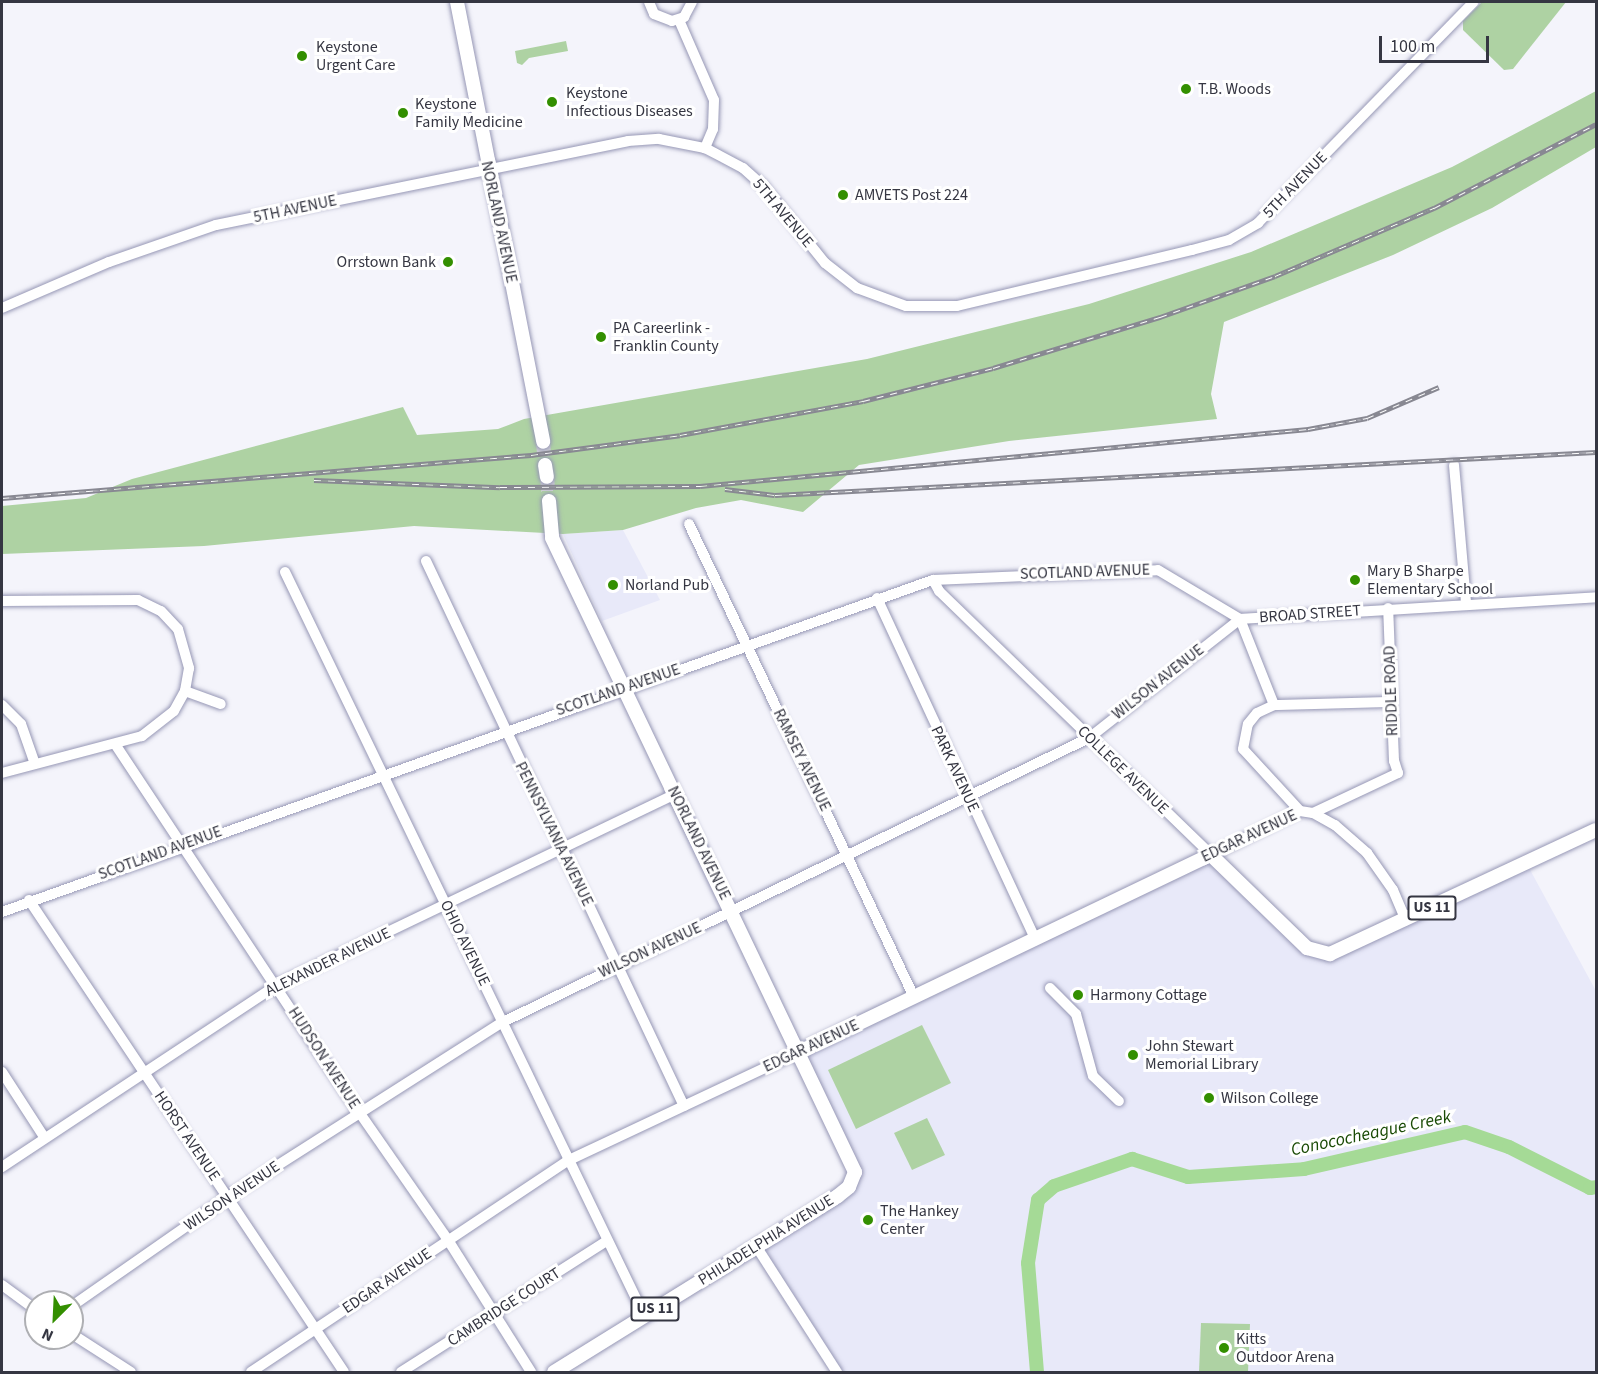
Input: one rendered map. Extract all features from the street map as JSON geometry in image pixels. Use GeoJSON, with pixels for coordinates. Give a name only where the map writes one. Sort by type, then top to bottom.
{"type":"FeatureCollection","features":[{"type":"Feature","properties":{"kind":"main road","name":"NORLAND AVENUE"},"geometry":{"type":"LineString","coordinates":[[457,2],[543,442]]}},
{"type":"Feature","properties":{"kind":"main road","name":"NORLAND AVENUE"},"geometry":{"type":"LineString","coordinates":[[549,501],[552,538],[853,1161],[853,1182]]}},
{"type":"Feature","properties":{"kind":"main road","name":"US 11"},"geometry":{"type":"LineString","coordinates":[[1406,920],[1596,830]]}},
{"type":"Feature","properties":{"kind":"main road","name":"EDGAR AVENUE"},"geometry":{"type":"LineString","coordinates":[[799,1052],[1211,855]]}},
{"type":"Feature","properties":{"kind":"main road","name":"COLLEGE AVENUE"},"geometry":{"type":"LineString","coordinates":[[1211,855],[1302,944],[1320,954],[1341,951],[1406,920]]}},
{"type":"Feature","properties":{"kind":"main road","name":"PHILADELPHIA AVENUE"},"geometry":{"type":"LineString","coordinates":[[554,1372],[838,1196],[853,1182]]}},
{"type":"Feature","properties":{"kind":"street"},"geometry":{"type":"LineString","coordinates":[[649,2],[659,18],[679,20],[688,12],[692,2]]}},
{"type":"Feature","properties":{"kind":"street","name":"5TH AVENUE"},"geometry":{"type":"LineString","coordinates":[[2,309],[109,261],[216,225],[645,139],[678,141],[705,148],[754,177],[825,263],[848,283],[906,306],[957,306],[1229,240],[1258,223],[1474,2]]}},
{"type":"Feature","properties":{"kind":"street"},"geometry":{"type":"LineString","coordinates":[[679,20],[714,100],[713,129],[705,148]]}},
{"type":"Feature","properties":{"kind":"street"},"geometry":{"type":"LineString","coordinates":[[1454,465],[1466,603]]}},
{"type":"Feature","properties":{"kind":"street","name":"RAMSEY AVENUE"},"geometry":{"type":"LineString","coordinates":[[689,524],[849,855],[914,997]]}},
{"type":"Feature","properties":{"kind":"street","name":"PENNSYLVANIA AVENUE"},"geometry":{"type":"LineString","coordinates":[[426,561],[684,1106]]}},
{"type":"Feature","properties":{"kind":"street","name":"SCOTLAND AVENUE"},"geometry":{"type":"LineString","coordinates":[[2,912],[181,845],[933,580],[1158,570],[1240,619]]}},
{"type":"Feature","properties":{"kind":"street","name":"OHIO AVENUE"},"geometry":{"type":"LineString","coordinates":[[285,572],[385,773],[567,1161],[644,1315]]}},
{"type":"Feature","properties":{"kind":"street","name":"COLLEGE AVENUE"},"geometry":{"type":"LineString","coordinates":[[933,580],[939,591],[1211,855]]}},
{"type":"Feature","properties":{"kind":"street"},"geometry":{"type":"LineString","coordinates":[[2,600],[124,597],[150,604],[170,619],[184,642],[189,668],[185,691],[174,711],[156,728],[115,744],[2,773]]}},
{"type":"Feature","properties":{"kind":"street","name":"BROAD STREET"},"geometry":{"type":"LineString","coordinates":[[1240,619],[1466,603],[1596,597]]}},
{"type":"Feature","properties":{"kind":"street","name":"PARK AVENUE"},"geometry":{"type":"LineString","coordinates":[[877,598],[966,796],[1035,939]]}},
{"type":"Feature","properties":{"kind":"street","name":"RIDDLE ROAD"},"geometry":{"type":"LineString","coordinates":[[1388,608],[1398,773]]}},
{"type":"Feature","properties":{"kind":"street"},"geometry":{"type":"LineString","coordinates":[[1240,619],[1274,705]]}},
{"type":"Feature","properties":{"kind":"street","name":"WILSON AVENUE"},"geometry":{"type":"LineString","coordinates":[[84,1298],[228,1197],[502,1022],[1089,738],[1240,619]]}},
{"type":"Feature","properties":{"kind":"street"},"geometry":{"type":"LineString","coordinates":[[185,691],[221,704]]}},
{"type":"Feature","properties":{"kind":"street"},"geometry":{"type":"LineString","coordinates":[[1300,811],[1243,749],[1248,724],[1257,712],[1274,705],[1392,702]]}},
{"type":"Feature","properties":{"kind":"street"},"geometry":{"type":"LineString","coordinates":[[2,705],[21,724],[35,764]]}},
{"type":"Feature","properties":{"kind":"street","name":"HUDSON AVENUE"},"geometry":{"type":"LineString","coordinates":[[115,744],[277,985],[359,1112],[448,1240],[531,1372]]}},
{"type":"Feature","properties":{"kind":"street","name":"EDGAR AVENUE"},"geometry":{"type":"LineString","coordinates":[[1211,855],[1300,811],[1313,813],[1398,773]]}},
{"type":"Feature","properties":{"kind":"street","name":"ALEXANDER AVENUE"},"geometry":{"type":"LineString","coordinates":[[2,1167],[142,1071],[277,985],[676,794]]}},
{"type":"Feature","properties":{"kind":"street"},"geometry":{"type":"LineString","coordinates":[[1313,813],[1335,825],[1367,853],[1393,890],[1406,920]]}},
{"type":"Feature","properties":{"kind":"street","name":"HORST AVENUE"},"geometry":{"type":"LineString","coordinates":[[29,900],[344,1372]]}},
{"type":"Feature","properties":{"kind":"street"},"geometry":{"type":"LineString","coordinates":[[1050,988],[1076,1014],[1093,1076],[1119,1101]]}},
{"type":"Feature","properties":{"kind":"street","name":"EDGAR AVENUE"},"geometry":{"type":"LineString","coordinates":[[251,1372],[567,1161],[799,1052]]}},
{"type":"Feature","properties":{"kind":"street"},"geometry":{"type":"LineString","coordinates":[[2,1072],[44,1137]]}},
{"type":"Feature","properties":{"kind":"street","name":"CAMBRIDGE COURT"},"geometry":{"type":"LineString","coordinates":[[401,1372],[607,1240]]}},
{"type":"Feature","properties":{"kind":"street"},"geometry":{"type":"LineString","coordinates":[[756,1246],[837,1372]]}},
{"type":"Feature","properties":{"kind":"street"},"geometry":{"type":"LineString","coordinates":[[2,1286],[24,1302]]}},
{"type":"Feature","properties":{"kind":"street"},"geometry":{"type":"LineString","coordinates":[[84,1342],[130,1372]]}},
{"type":"Feature","properties":{"kind":"shaded area"},"geometry":{"type":"Polygon","coordinates":[[[623,530],[660,600],[602,621],[563,534],[623,530]]]}},
{"type":"Feature","properties":{"kind":"shaded area","name":"Wilson College"},"geometry":{"type":"Polygon","coordinates":[[[1211,855],[1302,944],[1325,954],[1528,866],[1596,991],[1596,1372],[837,1372],[756,1246],[853,1182],[799,1052],[1211,855]]]}},
{"type":"Feature","properties":{"kind":"green space"},"geometry":{"type":"Polygon","coordinates":[[[1482,2],[1566,2],[1513,69],[1504,70],[1463,30],[1463,21],[1482,2]]]}},
{"type":"Feature","properties":{"kind":"green space"},"geometry":{"type":"Polygon","coordinates":[[[566,41],[568,51],[529,58],[522,65],[517,63],[515,51],[566,41]]]}},
{"type":"Feature","properties":{"kind":"green space"},"geometry":{"type":"Polygon","coordinates":[[[1596,91],[1596,147],[1492,208],[1393,255],[1224,322],[1211,394],[1217,419],[1009,441],[859,465],[803,512],[741,500],[696,508],[623,530],[563,534],[414,526],[204,546],[2,554],[2,506],[86,498],[132,479],[403,407],[417,435],[498,429],[524,419],[867,359],[1089,304],[1251,252],[1452,167],[1596,91]]]}},
{"type":"Feature","properties":{"kind":"green space"},"geometry":{"type":"Polygon","coordinates":[[[922,1025],[951,1083],[856,1129],[828,1070],[922,1025]]]}},
{"type":"Feature","properties":{"kind":"green space"},"geometry":{"type":"Polygon","coordinates":[[[927,1118],[945,1155],[912,1170],[894,1133],[927,1118]]]}},
{"type":"Feature","properties":{"kind":"green space","name":"Kitts Outdoor Arena"},"geometry":{"type":"Polygon","coordinates":[[[1201,1323],[1250,1324],[1248,1372],[1199,1372],[1201,1323]]]}},
{"type":"Feature","properties":{"kind":"waterway","name":"Conococheague Creek"},"geometry":{"type":"LineString","coordinates":[[1037,1372],[1028,1263],[1038,1200],[1054,1186],[1132,1159],[1188,1177],[1304,1169],[1465,1132],[1509,1147],[1590,1188],[1596,1187]]}},
{"type":"Feature","properties":{"kind":"tunnel"},"geometry":{"type":"LineString","coordinates":[[543,442],[545,465]]}},
{"type":"Feature","properties":{"kind":"tunnel"},"geometry":{"type":"LineString","coordinates":[[547,477],[549,501]]}},
{"type":"Feature","properties":{"kind":"railway"},"geometry":{"type":"LineString","coordinates":[[2,498],[531,455],[680,435],[863,401],[993,368],[1160,317],[1275,276],[1434,208],[1596,124]]}},
{"type":"Feature","properties":{"kind":"railway"},"geometry":{"type":"LineString","coordinates":[[314,480],[500,487],[700,486],[1308,429],[1367,418],[1439,387]]}},
{"type":"Feature","properties":{"kind":"railway"},"geometry":{"type":"LineString","coordinates":[[725,489],[775,495],[1596,452]]}},
{"type":"Feature","properties":{"kind":"place","name":"Keystone Urgent Care"},"geometry":{"type":"Point","coordinates":[302,56]}},
{"type":"Feature","properties":{"kind":"place","name":"T.B. Woods"},"geometry":{"type":"Point","coordinates":[1186,89]}},
{"type":"Feature","properties":{"kind":"place","name":"Keystone Infectious Diseases"},"geometry":{"type":"Point","coordinates":[552,102]}},
{"type":"Feature","properties":{"kind":"place","name":"Keystone Family Medicine"},"geometry":{"type":"Point","coordinates":[403,113]}},
{"type":"Feature","properties":{"kind":"place","name":"AMVETS Post 224"},"geometry":{"type":"Point","coordinates":[843,195]}},
{"type":"Feature","properties":{"kind":"place","name":"Orrstown Bank"},"geometry":{"type":"Point","coordinates":[448,262]}},
{"type":"Feature","properties":{"kind":"place","name":"PA Careerlink - Franklin County"},"geometry":{"type":"Point","coordinates":[601,337]}},
{"type":"Feature","properties":{"kind":"place","name":"Mary B Sharpe Elementary School"},"geometry":{"type":"Point","coordinates":[1355,580]}},
{"type":"Feature","properties":{"kind":"place","name":"Norland Pub"},"geometry":{"type":"Point","coordinates":[613,585]}},
{"type":"Feature","properties":{"kind":"place","name":"Harmony Cottage"},"geometry":{"type":"Point","coordinates":[1078,995]}},
{"type":"Feature","properties":{"kind":"place","name":"John Stewart Memorial Library"},"geometry":{"type":"Point","coordinates":[1133,1055]}},
{"type":"Feature","properties":{"kind":"place","name":"Wilson College"},"geometry":{"type":"Point","coordinates":[1209,1098]}},
{"type":"Feature","properties":{"kind":"place","name":"The Hankey Center"},"geometry":{"type":"Point","coordinates":[868,1220]}},
{"type":"Feature","properties":{"kind":"place","name":"Kitts Outdoor Arena"},"geometry":{"type":"Point","coordinates":[1224,1348]}}]}
